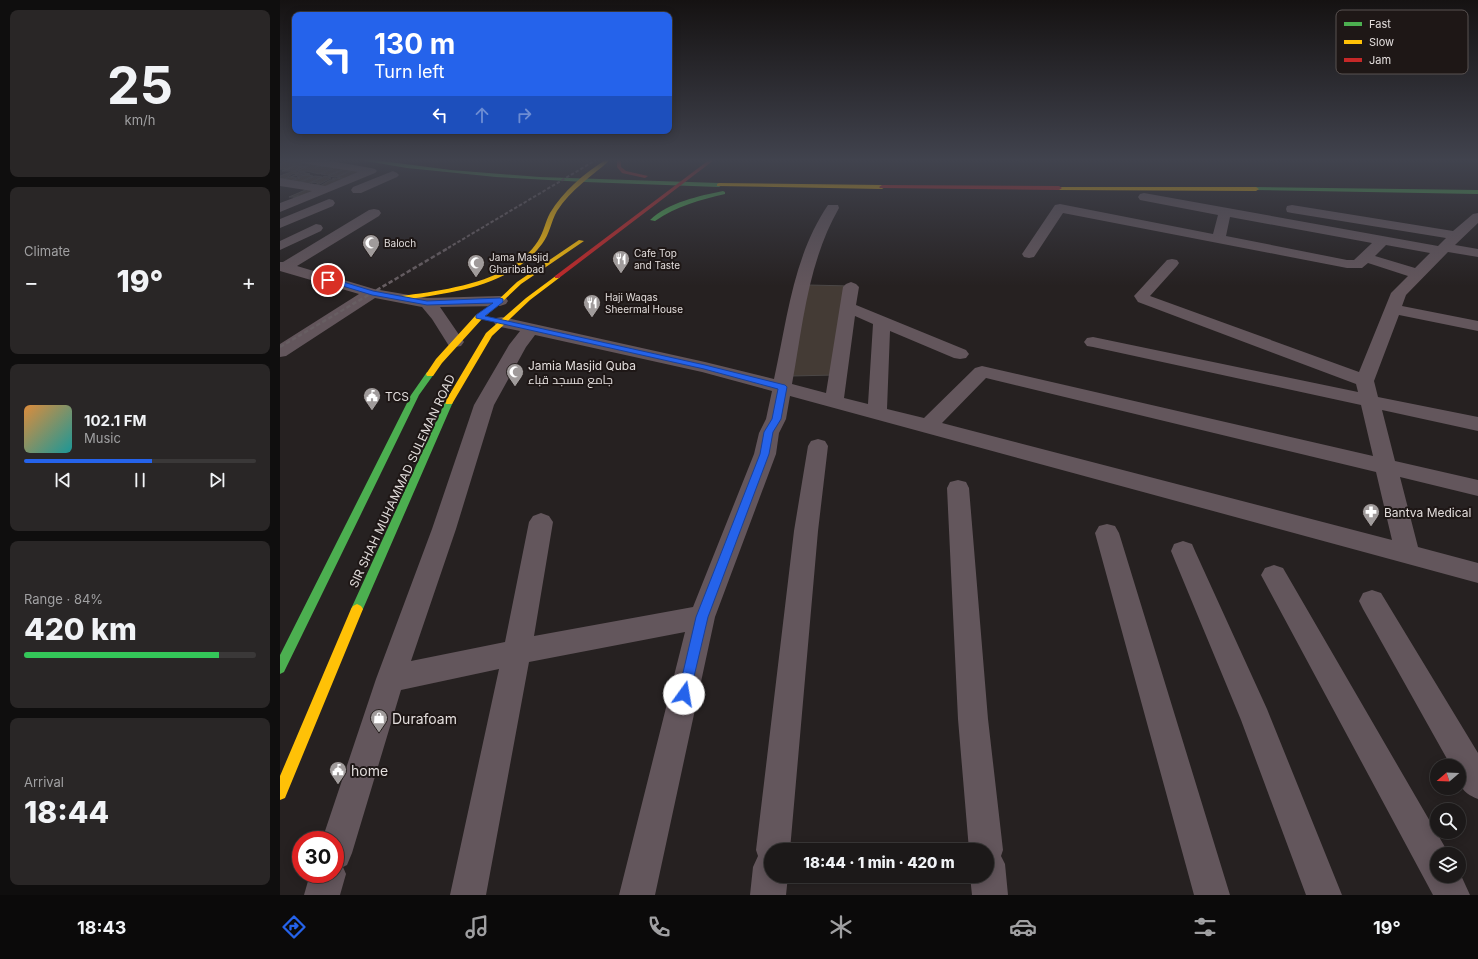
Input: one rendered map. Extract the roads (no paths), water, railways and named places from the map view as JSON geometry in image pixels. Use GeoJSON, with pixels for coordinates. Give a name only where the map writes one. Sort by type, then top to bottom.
{"type":"FeatureCollection","features":[{"type":"Feature","properties":{"kind":"highway"},"geometry":{"type":"LineString","coordinates":[[518,283],[531,255],[541,242],[554,211],[562,202]]}},
{"type":"Feature","properties":{"kind":"highway","name":"SIR SHAH MUHAMMAD SULEMAN ROAD"},"geometry":{"type":"LineString","coordinates":[[280,792],[362,598],[450,399],[489,335],[528,299],[656,202]]}},
{"type":"Feature","properties":{"kind":"highway"},"geometry":{"type":"LineString","coordinates":[[646,225],[664,212],[686,202]]}},
{"type":"Feature","properties":{"kind":"highway","name":"SIR SHAH MUHAMMAD SULEMAN ROAD"},"geometry":{"type":"LineString","coordinates":[[280,668],[415,395],[430,373],[455,342],[479,317],[518,283],[592,234]]}},
{"type":"Feature","properties":{"kind":"highway"},"geometry":{"type":"LineString","coordinates":[[571,266],[616,244]]}},
{"type":"Feature","properties":{"kind":"highway"},"geometry":{"type":"LineString","coordinates":[[401,298],[459,288],[484,280],[513,268],[531,255]]}},
{"type":"Feature","properties":{"kind":"highway"},"geometry":{"type":"LineString","coordinates":[[479,317],[502,322]]}},
{"type":"Feature","properties":{"kind":"street"},"geometry":{"type":"LineString","coordinates":[[280,208],[296,202]]}},
{"type":"Feature","properties":{"kind":"street"},"geometry":{"type":"LineString","coordinates":[[280,224],[331,202]]}},
{"type":"Feature","properties":{"kind":"street"},"geometry":{"type":"LineString","coordinates":[[1170,202],[1382,241],[1447,245]]}},
{"type":"Feature","properties":{"kind":"street"},"geometry":{"type":"LineString","coordinates":[[637,895],[702,617],[765,454],[769,432],[776,419],[804,274],[821,228],[833,208]]}},
{"type":"Feature","properties":{"kind":"street"},"geometry":{"type":"LineString","coordinates":[[1029,254],[1060,208],[1347,264],[1357,265],[1382,241]]}},
{"type":"Feature","properties":{"kind":"street"},"geometry":{"type":"LineString","coordinates":[[1292,209],[1478,253]]}},
{"type":"Feature","properties":{"kind":"street"},"geometry":{"type":"LineString","coordinates":[[1218,239],[1225,212]]}},
{"type":"Feature","properties":{"kind":"street"},"geometry":{"type":"LineString","coordinates":[[283,266],[374,213]]}},
{"type":"Feature","properties":{"kind":"street"},"geometry":{"type":"LineString","coordinates":[[1407,552],[1365,381],[1399,292],[1478,217]]}},
{"type":"Feature","properties":{"kind":"street"},"geometry":{"type":"LineString","coordinates":[[280,246],[316,228]]}},
{"type":"Feature","properties":{"kind":"street"},"geometry":{"type":"LineString","coordinates":[[1365,257],[1417,274]]}},
{"type":"Feature","properties":{"kind":"street"},"geometry":{"type":"LineString","coordinates":[[1172,263],[1143,294],[1142,296],[1144,299],[1365,381]]}},
{"type":"Feature","properties":{"kind":"street"},"geometry":{"type":"LineString","coordinates":[[283,266],[372,293],[427,303],[500,300]]}},
{"type":"Feature","properties":{"kind":"street"},"geometry":{"type":"LineString","coordinates":[[834,401],[847,307],[852,288]]}},
{"type":"Feature","properties":{"kind":"street"},"geometry":{"type":"LineString","coordinates":[[280,352],[372,293]]}},
{"type":"Feature","properties":{"kind":"street"},"geometry":{"type":"LineString","coordinates":[[427,303],[440,317],[455,342]]}},
{"type":"Feature","properties":{"kind":"street"},"geometry":{"type":"LineString","coordinates":[[847,307],[960,354]]}},
{"type":"Feature","properties":{"kind":"street"},"geometry":{"type":"LineString","coordinates":[[1392,309],[1478,326]]}},
{"type":"Feature","properties":{"kind":"street"},"geometry":{"type":"LineString","coordinates":[[502,322],[705,367],[1407,552],[1478,573]]}},
{"type":"Feature","properties":{"kind":"street"},"geometry":{"type":"LineString","coordinates":[[877,412],[882,322]]}},
{"type":"Feature","properties":{"kind":"street"},"geometry":{"type":"LineString","coordinates":[[342,831],[390,679],[444,529],[484,405],[518,345],[531,329]]}},
{"type":"Feature","properties":{"kind":"street"},"geometry":{"type":"LineString","coordinates":[[1093,342],[1478,424]]}},
{"type":"Feature","properties":{"kind":"street"},"geometry":{"type":"LineString","coordinates":[[928,426],[982,372],[1478,488]]}},
{"type":"Feature","properties":{"kind":"street"},"geometry":{"type":"LineString","coordinates":[[774,843],[806,531],[818,446]]}},
{"type":"Feature","properties":{"kind":"street"},"geometry":{"type":"LineString","coordinates":[[958,488],[973,719],[985,843]]}},
{"type":"Feature","properties":{"kind":"street"},"geometry":{"type":"LineString","coordinates":[[468,895],[517,652],[541,522]]}},
{"type":"Feature","properties":{"kind":"street"},"geometry":{"type":"LineString","coordinates":[[1107,533],[1212,895]]}},
{"type":"Feature","properties":{"kind":"street"},"geometry":{"type":"LineString","coordinates":[[1183,551],[1256,720],[1324,895]]}},
{"type":"Feature","properties":{"kind":"street"},"geometry":{"type":"LineString","coordinates":[[1274,575],[1430,854]]}},
{"type":"Feature","properties":{"kind":"street"},"geometry":{"type":"LineString","coordinates":[[1372,601],[1478,783]]}},
{"type":"Feature","properties":{"kind":"street"},"geometry":{"type":"LineString","coordinates":[[390,679],[517,652],[702,617]]}},
{"type":"Feature","properties":{"kind":"street"},"geometry":{"type":"LineString","coordinates":[[322,895],[325,883]]}},
{"type":"Feature","properties":{"kind":"street"},"geometry":{"type":"LineString","coordinates":[[768,895],[769,883]]}},
{"type":"Feature","properties":{"kind":"street"},"geometry":{"type":"LineString","coordinates":[[989,883],[990,895]]}},
{"type":"Feature","properties":{"kind":"street"},"geometry":{"type":"LineString","coordinates":[[1446,883],[1452,895]]}},
{"type":"Feature","properties":{"kind":"railway"},"geometry":{"type":"LineString","coordinates":[[448,248],[526,202]]}},
{"type":"Feature","properties":{"kind":"railway"},"geometry":{"type":"LineString","coordinates":[[280,347],[450,247]]}},
{"type":"Feature","properties":{"kind":"place","name":"Baloch"},"geometry":{"type":"Point","coordinates":[371,258]}},
{"type":"Feature","properties":{"kind":"place","name":"Cafe Top and Taste"},"geometry":{"type":"Point","coordinates":[621,274]}},
{"type":"Feature","properties":{"kind":"place","name":"Jama Masjid Gharibabad"},"geometry":{"type":"Point","coordinates":[476,278]}},
{"type":"Feature","properties":{"kind":"place","name":"Haji Waqas Sheermal House"},"geometry":{"type":"Point","coordinates":[592,318]}},
{"type":"Feature","properties":{"kind":"place","name":"Jamia Masjid Quba جامع مسجد قباء"},"geometry":{"type":"Point","coordinates":[515,387]}},
{"type":"Feature","properties":{"kind":"place","name":"TCS"},"geometry":{"type":"Point","coordinates":[372,411]}},
{"type":"Feature","properties":{"kind":"place","name":"Bantva Medical"},"geometry":{"type":"Point","coordinates":[1371,527]}},
{"type":"Feature","properties":{"kind":"place","name":"Durafoam"},"geometry":{"type":"Point","coordinates":[379,733]}},
{"type":"Feature","properties":{"kind":"place","name":"home"},"geometry":{"type":"Point","coordinates":[338,785]}}]}
